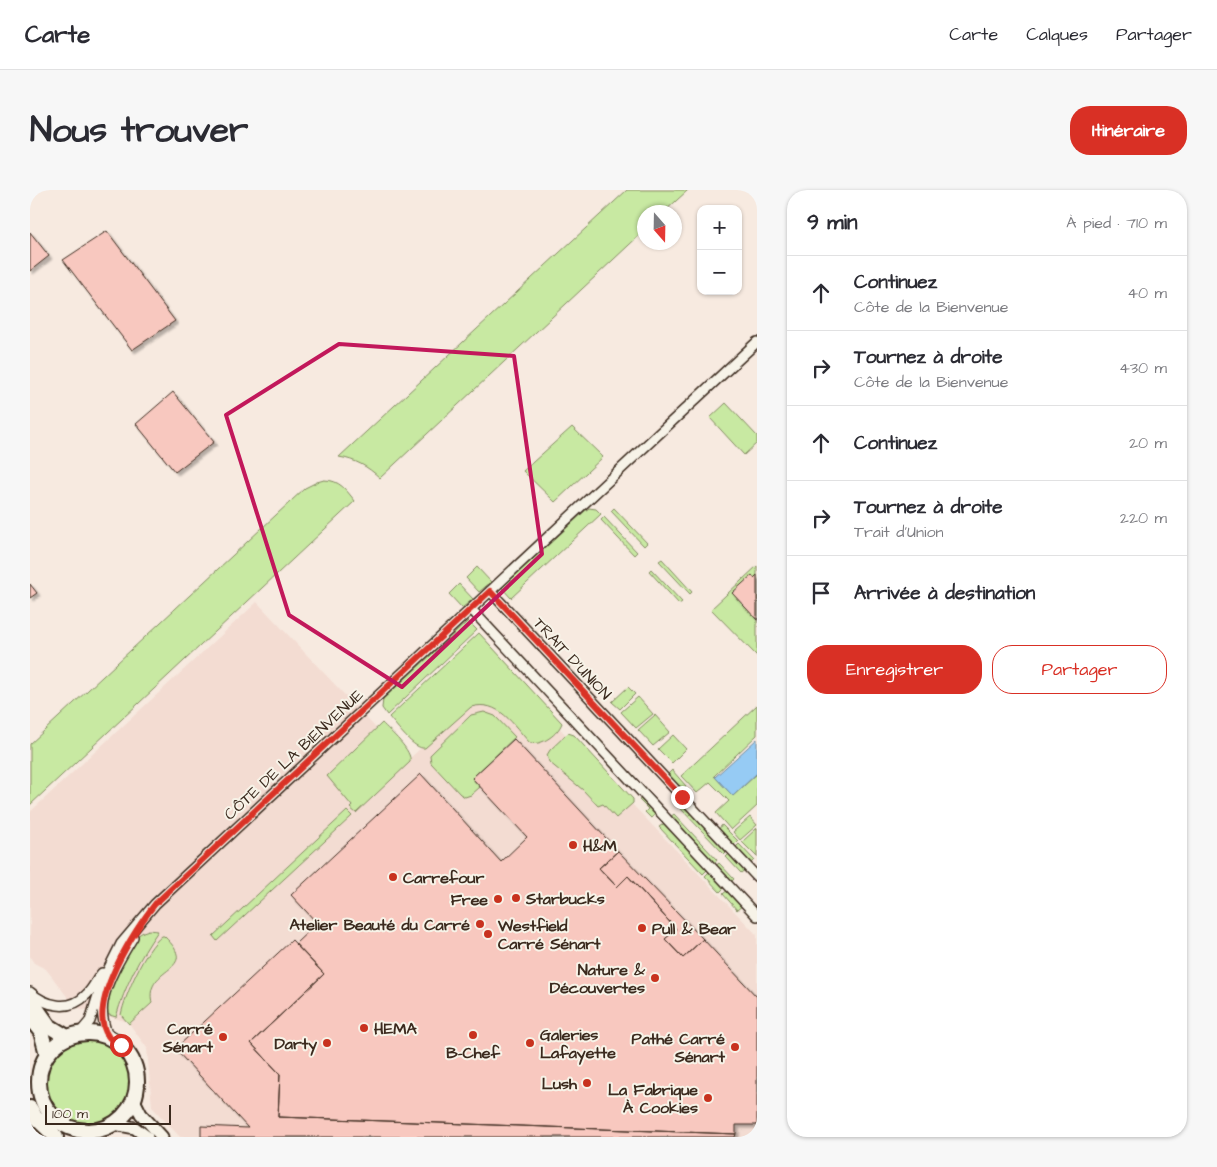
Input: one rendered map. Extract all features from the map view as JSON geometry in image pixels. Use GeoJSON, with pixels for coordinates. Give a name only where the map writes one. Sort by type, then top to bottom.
{"type":"FeatureCollection","features":[{"type":"Feature","properties":{"kind":"main road"},"geometry":{"type":"LineString","coordinates":[[30,999],[49,1026],[74,1035]]}},
{"type":"Feature","properties":{"kind":"main road"},"geometry":{"type":"LineString","coordinates":[[30,1018],[40,1032],[47,1054]]}},
{"type":"Feature","properties":{"kind":"main road"},"geometry":{"type":"LineString","coordinates":[[94,1033],[108,1037],[121,1045],[130,1056],[136,1070],[137,1086],[134,1100],[126,1113],[105,1130],[79,1130],[71,1132],[55,1119],[46,1108],[40,1095],[38,1081],[41,1067],[47,1054],[56,1044],[74,1035],[94,1033]]}},
{"type":"Feature","properties":{"kind":"main road"},"geometry":{"type":"LineString","coordinates":[[30,1108],[36,1117],[56,1137]]}},
{"type":"Feature","properties":{"kind":"street","name":"CÔTE DE LA BIENVENUE"},"geometry":{"type":"LineString","coordinates":[[74,1035],[90,1022],[102,982],[121,944],[167,892],[757,342]]}},
{"type":"Feature","properties":{"kind":"street","name":"TRAIT D'UNION"},"geometry":{"type":"LineString","coordinates":[[490,591],[757,877]]}},
{"type":"Feature","properties":{"kind":"street"},"geometry":{"type":"LineString","coordinates":[[471,609],[757,916]]}},
{"type":"Feature","properties":{"kind":"street","name":"CÔTE DE LA BIENVENUE"},"geometry":{"type":"LineString","coordinates":[[108,1037],[104,1024],[103,1002],[122,955],[139,924]]}},
{"type":"Feature","properties":{"kind":"street"},"geometry":{"type":"LineString","coordinates":[[30,992],[43,1002],[52,1005],[60,1006],[74,1003],[86,995],[111,963]]}},
{"type":"Feature","properties":{"kind":"street"},"geometry":{"type":"LineString","coordinates":[[134,1100],[140,1114],[162,1137]]}},
{"type":"Feature","properties":{"kind":"street"},"geometry":{"type":"LineString","coordinates":[[105,1130],[135,1128],[147,1137]]}},
{"type":"Feature","properties":{"kind":"highlighted area"},"geometry":{"type":"Polygon","coordinates":[[[339,344],[514,356],[542,554],[402,687],[289,615],[226,415],[339,344]]]}},
{"type":"Feature","properties":{"kind":"shaded area"},"geometry":{"type":"Polygon","coordinates":[[[257,602],[407,761],[504,670],[757,935],[757,1137],[180,1137],[152,1107],[147,1048],[128,1022],[75,1007],[46,969],[34,963],[30,957],[30,812],[257,602]]]}},
{"type":"Feature","properties":{"kind":"green space"},"geometry":{"type":"Polygon","coordinates":[[[627,190],[688,190],[672,205],[637,205],[637,238],[380,478],[361,464],[339,457],[627,190]]]}},
{"type":"Feature","properties":{"kind":"green space"},"geometry":{"type":"Polygon","coordinates":[[[726,403],[757,436],[757,443],[744,455],[710,418],[726,403]]]}},
{"type":"Feature","properties":{"kind":"green space"},"geometry":{"type":"Polygon","coordinates":[[[572,427],[603,457],[555,502],[523,471],[572,427]]]}},
{"type":"Feature","properties":{"kind":"green space"},"geometry":{"type":"Polygon","coordinates":[[[324,480],[330,480],[338,484],[355,501],[30,805],[30,744],[305,488],[324,480]]]}},
{"type":"Feature","properties":{"kind":"green space"},"geometry":{"type":"Polygon","coordinates":[[[589,508],[596,509],[601,514],[511,598],[502,588],[589,508]]]}},
{"type":"Feature","properties":{"kind":"green space"},"geometry":{"type":"Polygon","coordinates":[[[614,508],[647,543],[644,546],[611,511],[614,508]]]}},
{"type":"Feature","properties":{"kind":"green space"},"geometry":{"type":"Polygon","coordinates":[[[604,517],[637,552],[634,555],[601,520],[604,517]]]}},
{"type":"Feature","properties":{"kind":"green space"},"geometry":{"type":"Polygon","coordinates":[[[662,559],[692,592],[690,594],[659,561],[662,559]]]}},
{"type":"Feature","properties":{"kind":"green space"},"geometry":{"type":"Polygon","coordinates":[[[757,566],[757,656],[711,609],[757,566]]]}},
{"type":"Feature","properties":{"kind":"green space"},"geometry":{"type":"Polygon","coordinates":[[[477,567],[491,582],[479,592],[466,578],[477,567]]]}},
{"type":"Feature","properties":{"kind":"green space"},"geometry":{"type":"Polygon","coordinates":[[[651,569],[682,602],[679,604],[649,571],[651,569]]]}},
{"type":"Feature","properties":{"kind":"green space"},"geometry":{"type":"Polygon","coordinates":[[[459,584],[473,599],[462,608],[449,594],[459,584]]]}},
{"type":"Feature","properties":{"kind":"green space"},"geometry":{"type":"Polygon","coordinates":[[[468,621],[477,630],[387,715],[382,708],[383,699],[468,621]]]}},
{"type":"Feature","properties":{"kind":"green space"},"geometry":{"type":"Polygon","coordinates":[[[479,633],[562,723],[560,727],[544,741],[530,743],[505,715],[497,710],[490,707],[471,707],[425,748],[421,748],[406,737],[389,717],[479,633]]]}},
{"type":"Feature","properties":{"kind":"green space"},"geometry":{"type":"Polygon","coordinates":[[[628,687],[635,694],[620,709],[612,702],[628,687]]]}},
{"type":"Feature","properties":{"kind":"green space"},"geometry":{"type":"Polygon","coordinates":[[[638,697],[653,714],[636,728],[621,712],[638,697]]]}},
{"type":"Feature","properties":{"kind":"green space"},"geometry":{"type":"Polygon","coordinates":[[[757,705],[757,735],[714,776],[733,796],[757,774],[757,806],[731,830],[716,813],[729,801],[710,782],[697,793],[681,776],[757,705]]]}},
{"type":"Feature","properties":{"kind":"green space"},"geometry":{"type":"Polygon","coordinates":[[[484,712],[495,716],[515,737],[472,778],[480,787],[471,795],[465,797],[431,763],[430,755],[471,715],[484,712]]]}},
{"type":"Feature","properties":{"kind":"green space"},"geometry":{"type":"Polygon","coordinates":[[[655,715],[670,732],[653,746],[638,730],[655,715]]]}},
{"type":"Feature","properties":{"kind":"green space"},"geometry":{"type":"Polygon","coordinates":[[[382,723],[405,747],[410,757],[410,762],[356,813],[350,808],[352,806],[327,776],[382,723]]]}},
{"type":"Feature","properties":{"kind":"green space"},"geometry":{"type":"Polygon","coordinates":[[[568,733],[574,735],[633,799],[633,803],[616,818],[603,804],[598,806],[583,790],[549,762],[547,755],[550,750],[568,733]]]}},
{"type":"Feature","properties":{"kind":"green space"},"geometry":{"type":"Polygon","coordinates":[[[673,735],[686,749],[672,763],[658,749],[673,735]]]}},
{"type":"Feature","properties":{"kind":"green space"},"geometry":{"type":"Polygon","coordinates":[[[672,770],[686,786],[681,791],[666,776],[672,770]]]}},
{"type":"Feature","properties":{"kind":"green space"},"geometry":{"type":"Polygon","coordinates":[[[643,797],[657,813],[651,818],[645,812],[648,809],[639,800],[643,797]]]}},
{"type":"Feature","properties":{"kind":"green space"},"geometry":{"type":"Polygon","coordinates":[[[685,803],[728,850],[724,854],[680,808],[685,803]]]}},
{"type":"Feature","properties":{"kind":"green space"},"geometry":{"type":"Polygon","coordinates":[[[347,811],[352,816],[217,941],[213,936],[347,811]]]}},
{"type":"Feature","properties":{"kind":"green space"},"geometry":{"type":"Polygon","coordinates":[[[674,814],[717,860],[713,865],[669,818],[674,814]]]}},
{"type":"Feature","properties":{"kind":"green space"},"geometry":{"type":"Polygon","coordinates":[[[750,817],[757,825],[740,840],[733,832],[750,817]]]}},
{"type":"Feature","properties":{"kind":"green space"},"geometry":{"type":"Polygon","coordinates":[[[666,822],[709,868],[703,874],[659,827],[666,822]]]}},
{"type":"Feature","properties":{"kind":"green space"},"geometry":{"type":"Polygon","coordinates":[[[722,825],[738,841],[732,847],[717,831],[722,825]]]}},
{"type":"Feature","properties":{"kind":"green space"},"geometry":{"type":"Polygon","coordinates":[[[757,828],[757,857],[742,842],[757,828]]]}},
{"type":"Feature","properties":{"kind":"green space"},"geometry":{"type":"Polygon","coordinates":[[[739,844],[754,860],[749,865],[734,849],[739,844]]]}},
{"type":"Feature","properties":{"kind":"green space"},"geometry":{"type":"Polygon","coordinates":[[[731,852],[746,869],[741,873],[726,857],[731,852]]]}},
{"type":"Feature","properties":{"kind":"green space"},"geometry":{"type":"Polygon","coordinates":[[[719,863],[734,879],[730,883],[714,867],[719,863]]]}},
{"type":"Feature","properties":{"kind":"green space"},"geometry":{"type":"Polygon","coordinates":[[[711,870],[726,886],[720,892],[705,876],[711,870]]]}},
{"type":"Feature","properties":{"kind":"green space"},"geometry":{"type":"Polygon","coordinates":[[[729,889],[743,905],[737,910],[723,894],[729,889]]]}},
{"type":"Feature","properties":{"kind":"green space"},"geometry":{"type":"Polygon","coordinates":[[[149,930],[158,931],[133,972],[116,1017],[106,1014],[106,1001],[117,972],[137,936],[149,930]]]}},
{"type":"Feature","properties":{"kind":"green space"},"geometry":{"type":"Polygon","coordinates":[[[162,936],[174,948],[177,957],[175,963],[156,982],[152,991],[152,1003],[129,1024],[121,1015],[127,996],[143,961],[162,936]]]}},
{"type":"Feature","properties":{"kind":"green space"},"geometry":{"type":"Polygon","coordinates":[[[88,1040],[104,1043],[118,1052],[127,1066],[130,1082],[127,1098],[118,1112],[104,1121],[88,1124],[72,1121],[58,1112],[49,1098],[46,1082],[49,1066],[58,1052],[72,1043],[88,1040]]]}},
{"type":"Feature","properties":{"kind":"water"},"geometry":{"type":"Polygon","coordinates":[[[757,739],[757,773],[733,796],[715,777],[757,739]]]}},
{"type":"Feature","properties":{"kind":"building"},"geometry":{"type":"Polygon","coordinates":[[[107,231],[175,321],[132,350],[63,260],[107,231]]]}},
{"type":"Feature","properties":{"kind":"building"},"geometry":{"type":"Polygon","coordinates":[[[30,232],[49,256],[30,271],[30,232]]]}},
{"type":"Feature","properties":{"kind":"building"},"geometry":{"type":"Polygon","coordinates":[[[173,392],[214,442],[175,472],[136,424],[173,392]]]}},
{"type":"Feature","properties":{"kind":"building"},"geometry":{"type":"Polygon","coordinates":[[[752,575],[754,578],[757,575],[757,620],[732,593],[752,575]]]}},
{"type":"Feature","properties":{"kind":"building"},"geometry":{"type":"Polygon","coordinates":[[[30,584],[37,593],[30,598],[30,584]]]}},
{"type":"Feature","properties":{"kind":"building","name":"Westfield Carré Sénart"},"geometry":{"type":"Polygon","coordinates":[[[514,739],[618,851],[599,868],[617,887],[628,876],[676,929],[665,939],[683,958],[703,939],[757,997],[757,1125],[736,1125],[736,1134],[278,1117],[280,1074],[251,1043],[324,974],[295,944],[317,923],[291,895],[421,774],[501,862],[527,837],[472,778],[514,739]]]}},
{"type":"Feature","properties":{"kind":"building"},"geometry":{"type":"Polygon","coordinates":[[[618,851],[703,939],[683,958],[665,939],[676,929],[628,876],[617,887],[599,868],[618,851]]]}},
{"type":"Feature","properties":{"kind":"building","name":"Carré Sénart"},"geometry":{"type":"Polygon","coordinates":[[[292,940],[324,974],[251,1043],[280,1074],[278,1117],[736,1134],[735,1137],[201,1137],[201,1126],[248,1128],[175,1049],[292,940]]]}},
{"type":"Feature","properties":{"kind":"place","name":"H&M"},"geometry":{"type":"Point","coordinates":[573,845]}},
{"type":"Feature","properties":{"kind":"place","name":"Carrefour"},"geometry":{"type":"Point","coordinates":[393,877]}},
{"type":"Feature","properties":{"kind":"place","name":"Starbucks"},"geometry":{"type":"Point","coordinates":[516,898]}},
{"type":"Feature","properties":{"kind":"place","name":"Free"},"geometry":{"type":"Point","coordinates":[498,899]}},
{"type":"Feature","properties":{"kind":"place","name":"Atelier Beauté du Carré"},"geometry":{"type":"Point","coordinates":[480,924]}},
{"type":"Feature","properties":{"kind":"place","name":"Pull & Bear"},"geometry":{"type":"Point","coordinates":[642,928]}},
{"type":"Feature","properties":{"kind":"place","name":"Westfield Carré Sénart"},"geometry":{"type":"Point","coordinates":[488,934]}},
{"type":"Feature","properties":{"kind":"place","name":"Nature & Découvertes"},"geometry":{"type":"Point","coordinates":[655,978]}},
{"type":"Feature","properties":{"kind":"place","name":"HEMA"},"geometry":{"type":"Point","coordinates":[364,1028]}},
{"type":"Feature","properties":{"kind":"place","name":"B-Chef"},"geometry":{"type":"Point","coordinates":[473,1035]}},
{"type":"Feature","properties":{"kind":"place","name":"Carré Sénart"},"geometry":{"type":"Point","coordinates":[223,1037]}},
{"type":"Feature","properties":{"kind":"place","name":"Darty"},"geometry":{"type":"Point","coordinates":[327,1043]}},
{"type":"Feature","properties":{"kind":"place","name":"Galeries Lafayette"},"geometry":{"type":"Point","coordinates":[530,1043]}},
{"type":"Feature","properties":{"kind":"place","name":"Pathé Carré Sénart"},"geometry":{"type":"Point","coordinates":[735,1047]}},
{"type":"Feature","properties":{"kind":"place","name":"Lush"},"geometry":{"type":"Point","coordinates":[587,1083]}},
{"type":"Feature","properties":{"kind":"place","name":"La Fabrique À Cookies"},"geometry":{"type":"Point","coordinates":[708,1098]}},
{"type":"Feature","properties":{"kind":"route"},"geometry":{"type":"LineString","coordinates":[[121,1045],[108,1037],[104,1024],[103,1002],[108,985],[122,955],[139,924],[155,904],[490,591],[682,797]]}}]}
